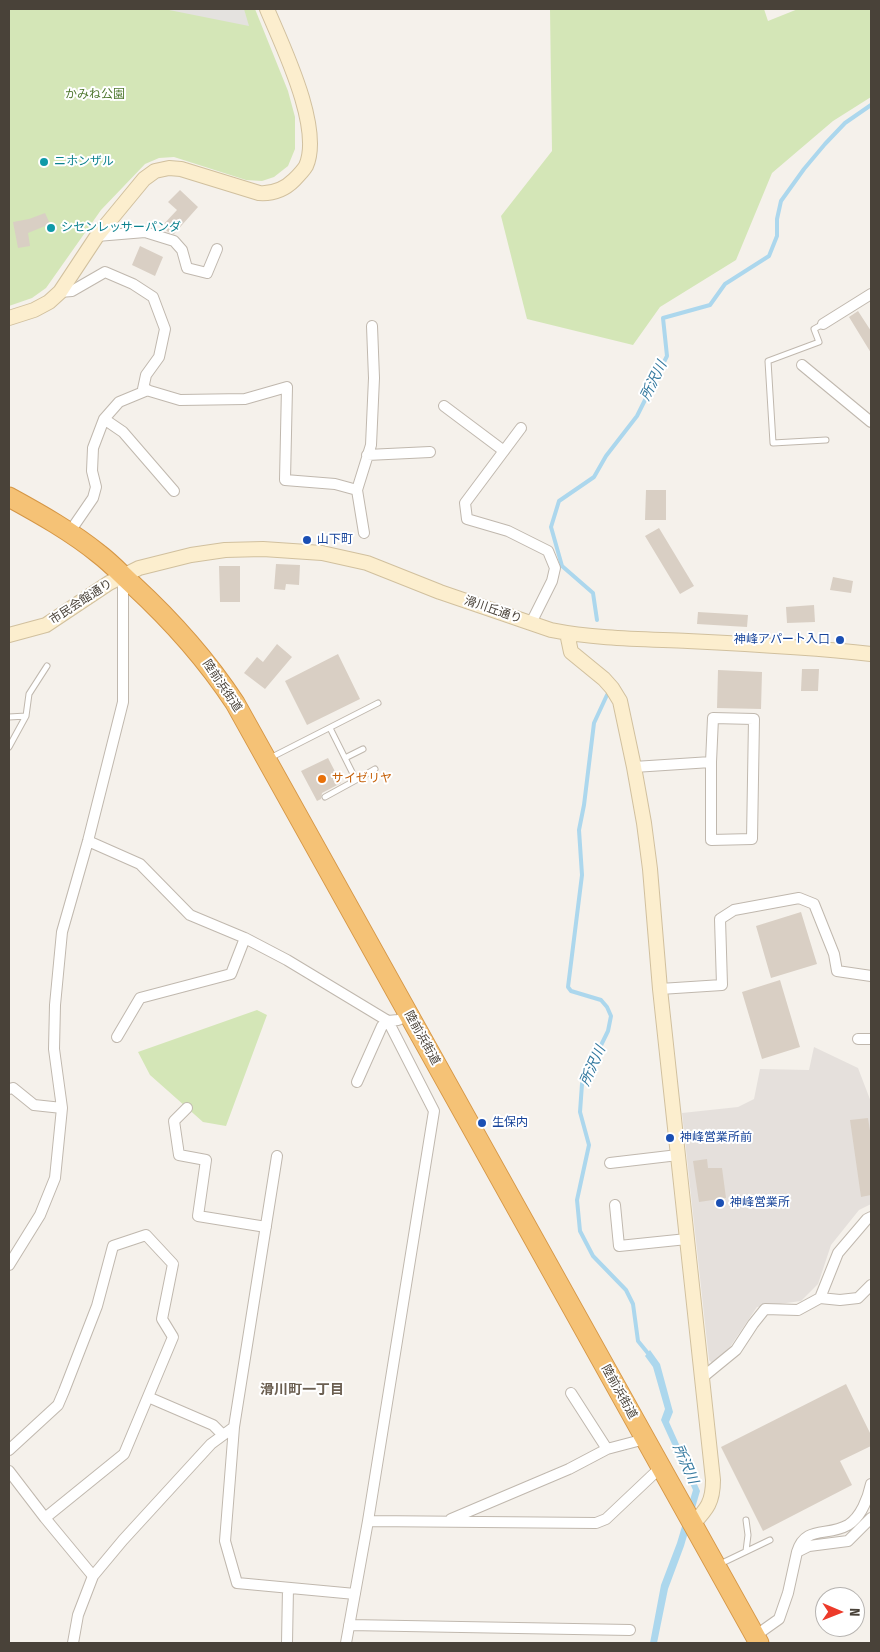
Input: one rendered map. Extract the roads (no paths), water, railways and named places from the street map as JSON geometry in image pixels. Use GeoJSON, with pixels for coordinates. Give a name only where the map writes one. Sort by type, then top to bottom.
{"type":"FeatureCollection","features":[{"type":"Feature","properties":{"kind":"highway","name":"陸前浜街道"},"geometry":{"type":"LineString","coordinates":[[9,497],[100,554],[162,613],[196,650],[235,703],[757,1639]]}},
{"type":"Feature","properties":{"kind":"street"},"geometry":{"type":"LineString","coordinates":[[9,318],[34,310],[49,302],[60,292],[97,236],[144,179],[155,172],[169,168],[181,170],[251,192],[270,194],[289,184],[306,166],[309,151],[307,117],[300,92],[267,9]]}},
{"type":"Feature","properties":{"kind":"street"},"geometry":{"type":"LineString","coordinates":[[97,236],[145,232],[174,241],[182,250],[187,268],[207,273],[216,249]]}},
{"type":"Feature","properties":{"kind":"street"},"geometry":{"type":"LineString","coordinates":[[60,292],[72,290],[105,272],[133,284],[153,297],[165,329],[159,357],[146,375],[143,388],[180,400],[245,399],[286,387],[285,480],[335,484],[356,490]]}},
{"type":"Feature","properties":{"kind":"street"},"geometry":{"type":"LineString","coordinates":[[824,324],[871,294]]}},
{"type":"Feature","properties":{"kind":"street"},"geometry":{"type":"LineString","coordinates":[[364,533],[356,490],[371,445],[374,378],[372,326]]}},
{"type":"Feature","properties":{"kind":"street"},"geometry":{"type":"LineString","coordinates":[[802,365],[871,422]]}},
{"type":"Feature","properties":{"kind":"street"},"geometry":{"type":"LineString","coordinates":[[69,533],[93,498],[96,487],[92,471],[93,448],[104,419],[119,402],[148,390]]}},
{"type":"Feature","properties":{"kind":"street"},"geometry":{"type":"LineString","coordinates":[[444,406],[504,451]]}},
{"type":"Feature","properties":{"kind":"street"},"geometry":{"type":"LineString","coordinates":[[104,419],[123,432],[174,491]]}},
{"type":"Feature","properties":{"kind":"street"},"geometry":{"type":"LineString","coordinates":[[521,428],[465,503],[468,519],[508,531],[548,551],[555,568],[552,581],[531,623]]}},
{"type":"Feature","properties":{"kind":"street"},"geometry":{"type":"LineString","coordinates":[[367,455],[430,452]]}},
{"type":"Feature","properties":{"kind":"street","name":"滑川丘通り"},"geometry":{"type":"LineString","coordinates":[[123,576],[139,568],[225,550],[263,549],[322,553],[367,563],[440,592],[551,630],[567,633],[616,638],[780,645],[871,654]]}},
{"type":"Feature","properties":{"kind":"street"},"geometry":{"type":"LineString","coordinates":[[9,1265],[40,1215],[55,1178],[62,1108],[54,1049],[55,1005],[62,932],[88,841],[123,702],[123,576]]}},
{"type":"Feature","properties":{"kind":"street","name":"市民会館通り"},"geometry":{"type":"LineString","coordinates":[[9,635],[46,625],[123,576]]}},
{"type":"Feature","properties":{"kind":"street"},"geometry":{"type":"LineString","coordinates":[[567,633],[571,652],[604,679],[620,701],[634,767],[650,869],[660,989],[713,1480],[713,1495],[707,1509],[693,1524]]}},
{"type":"Feature","properties":{"kind":"street"},"geometry":{"type":"LineString","coordinates":[[713,718],[754,719],[752,839],[712,840],[711,762],[713,718]]}},
{"type":"Feature","properties":{"kind":"street"},"geometry":{"type":"LineString","coordinates":[[634,767],[711,762]]}},
{"type":"Feature","properties":{"kind":"street"},"geometry":{"type":"LineString","coordinates":[[88,841],[140,864],[190,915],[246,938],[288,960],[388,1021],[434,1111],[368,1521],[346,1643]]}},
{"type":"Feature","properties":{"kind":"street"},"geometry":{"type":"LineString","coordinates":[[660,989],[722,985],[720,919],[734,910],[799,898],[814,904],[834,954],[837,971],[871,976]]}},
{"type":"Feature","properties":{"kind":"street"},"geometry":{"type":"LineString","coordinates":[[117,1037],[140,998],[231,974],[246,938]]}},
{"type":"Feature","properties":{"kind":"street"},"geometry":{"type":"LineString","coordinates":[[357,1082],[382,1026],[388,1021],[398,1020],[409,1015]]}},
{"type":"Feature","properties":{"kind":"street"},"geometry":{"type":"LineString","coordinates":[[858,1039],[871,1039]]}},
{"type":"Feature","properties":{"kind":"street"},"geometry":{"type":"LineString","coordinates":[[9,1089],[13,1088],[34,1105],[62,1108]]}},
{"type":"Feature","properties":{"kind":"street"},"geometry":{"type":"LineString","coordinates":[[187,1108],[174,1121],[179,1156],[206,1160],[198,1216],[266,1227]]}},
{"type":"Feature","properties":{"kind":"street"},"geometry":{"type":"LineString","coordinates":[[610,1163],[678,1155]]}},
{"type":"Feature","properties":{"kind":"street"},"geometry":{"type":"LineString","coordinates":[[278,1156],[234,1427],[225,1542],[237,1583],[355,1594]]}},
{"type":"Feature","properties":{"kind":"street"},"geometry":{"type":"LineString","coordinates":[[615,1205],[619,1246],[687,1239]]}},
{"type":"Feature","properties":{"kind":"street"},"geometry":{"type":"LineString","coordinates":[[820,1298],[838,1253],[871,1216]]}},
{"type":"Feature","properties":{"kind":"street"},"geometry":{"type":"LineString","coordinates":[[9,1450],[58,1404],[97,1306],[113,1246],[146,1235],[173,1264],[162,1319],[173,1337],[124,1454],[45,1518]]}},
{"type":"Feature","properties":{"kind":"street"},"geometry":{"type":"LineString","coordinates":[[702,1377],[736,1350],[765,1309],[798,1310],[820,1298],[840,1300],[858,1298],[871,1285]]}},
{"type":"Feature","properties":{"kind":"street"},"geometry":{"type":"LineString","coordinates":[[571,1393],[608,1450]]}},
{"type":"Feature","properties":{"kind":"street"},"geometry":{"type":"LineString","coordinates":[[148,1397],[213,1425],[223,1435]]}},
{"type":"Feature","properties":{"kind":"street"},"geometry":{"type":"LineString","coordinates":[[73,1643],[78,1615],[93,1576],[123,1540],[211,1444],[234,1427]]}},
{"type":"Feature","properties":{"kind":"street"},"geometry":{"type":"LineString","coordinates":[[446,1520],[569,1469],[608,1450],[645,1439]]}},
{"type":"Feature","properties":{"kind":"street"},"geometry":{"type":"LineString","coordinates":[[368,1521],[446,1520],[596,1523],[606,1519],[661,1467]]}},
{"type":"Feature","properties":{"kind":"street"},"geometry":{"type":"LineString","coordinates":[[9,1471],[93,1576]]}},
{"type":"Feature","properties":{"kind":"street"},"geometry":{"type":"LineString","coordinates":[[757,1639],[780,1619],[800,1543],[807,1536],[835,1530],[850,1524],[859,1514],[871,1484]]}},
{"type":"Feature","properties":{"kind":"street"},"geometry":{"type":"LineString","coordinates":[[797,1552],[809,1546],[848,1541],[871,1518]]}},
{"type":"Feature","properties":{"kind":"street"},"geometry":{"type":"LineString","coordinates":[[287,1643],[288,1588]]}},
{"type":"Feature","properties":{"kind":"street"},"geometry":{"type":"LineString","coordinates":[[349,1626],[630,1630]]}},
{"type":"Feature","properties":{"kind":"lane"},"geometry":{"type":"LineString","coordinates":[[824,324],[814,329],[819,342],[768,360],[773,443],[826,440]]}},
{"type":"Feature","properties":{"kind":"lane"},"geometry":{"type":"LineString","coordinates":[[9,747],[26,716],[29,694],[47,666]]}},
{"type":"Feature","properties":{"kind":"lane"},"geometry":{"type":"LineString","coordinates":[[267,760],[378,703]]}},
{"type":"Feature","properties":{"kind":"lane"},"geometry":{"type":"LineString","coordinates":[[9,717],[26,716]]}},
{"type":"Feature","properties":{"kind":"lane"},"geometry":{"type":"LineString","coordinates":[[330,728],[356,780]]}},
{"type":"Feature","properties":{"kind":"lane"},"geometry":{"type":"LineString","coordinates":[[345,758],[363,748]]}},
{"type":"Feature","properties":{"kind":"lane"},"geometry":{"type":"LineString","coordinates":[[325,797],[374,769]]}},
{"type":"Feature","properties":{"kind":"lane"},"geometry":{"type":"LineString","coordinates":[[746,1520],[748,1536],[746,1551]]}},
{"type":"Feature","properties":{"kind":"lane"},"geometry":{"type":"LineString","coordinates":[[716,1566],[770,1540]]}},
{"type":"Feature","properties":{"kind":"water"},"geometry":{"type":"Polygon","coordinates":[[[650,1350],[660,1364],[673,1412],[669,1422],[700,1491],[684,1546],[668,1589],[657,1643],[650,1643],[661,1585],[677,1543],[693,1490],[661,1420],[665,1409],[653,1367],[645,1356],[650,1350]]]}},
{"type":"Feature","properties":{"kind":"waterway","name":"所沢川"},"geometry":{"type":"LineString","coordinates":[[597,620],[593,593],[562,566],[551,527],[559,501],[594,477],[606,456],[637,416],[667,356],[663,318],[710,305],[725,284],[769,256],[777,236],[777,219],[781,201],[825,144],[845,123],[871,105]]}},
{"type":"Feature","properties":{"kind":"waterway","name":"所沢川"},"geometry":{"type":"LineString","coordinates":[[607,695],[594,723],[579,830],[582,875],[568,987],[571,991],[601,1000],[611,1016],[608,1031],[582,1084],[580,1112],[589,1145],[577,1200],[580,1231],[593,1256],[626,1290],[633,1304],[638,1341],[651,1357]]}},
{"type":"Feature","properties":{"kind":"place","name":"ニホンザル"},"geometry":{"type":"Point","coordinates":[44,162]}},
{"type":"Feature","properties":{"kind":"place","name":"シセンレッサーパンダ"},"geometry":{"type":"Point","coordinates":[51,228]}},
{"type":"Feature","properties":{"kind":"place","name":"山下町"},"geometry":{"type":"Point","coordinates":[307,540]}},
{"type":"Feature","properties":{"kind":"place","name":"神峰アパート入口"},"geometry":{"type":"Point","coordinates":[840,640]}},
{"type":"Feature","properties":{"kind":"place","name":"サイゼリヤ"},"geometry":{"type":"Point","coordinates":[322,779]}},
{"type":"Feature","properties":{"kind":"place","name":"生保内"},"geometry":{"type":"Point","coordinates":[482,1123]}},
{"type":"Feature","properties":{"kind":"place","name":"神峰営業所前"},"geometry":{"type":"Point","coordinates":[670,1138]}},
{"type":"Feature","properties":{"kind":"place","name":"神峰営業所"},"geometry":{"type":"Point","coordinates":[720,1203]}},
{"type":"Feature","properties":{"kind":"district","name":"滑川町一丁目"},"geometry":{"type":"Point","coordinates":[302,1390]}},
{"type":"Feature","properties":{"kind":"park label","name":"かみね公園"},"geometry":{"type":"Point","coordinates":[95,95]}}]}
